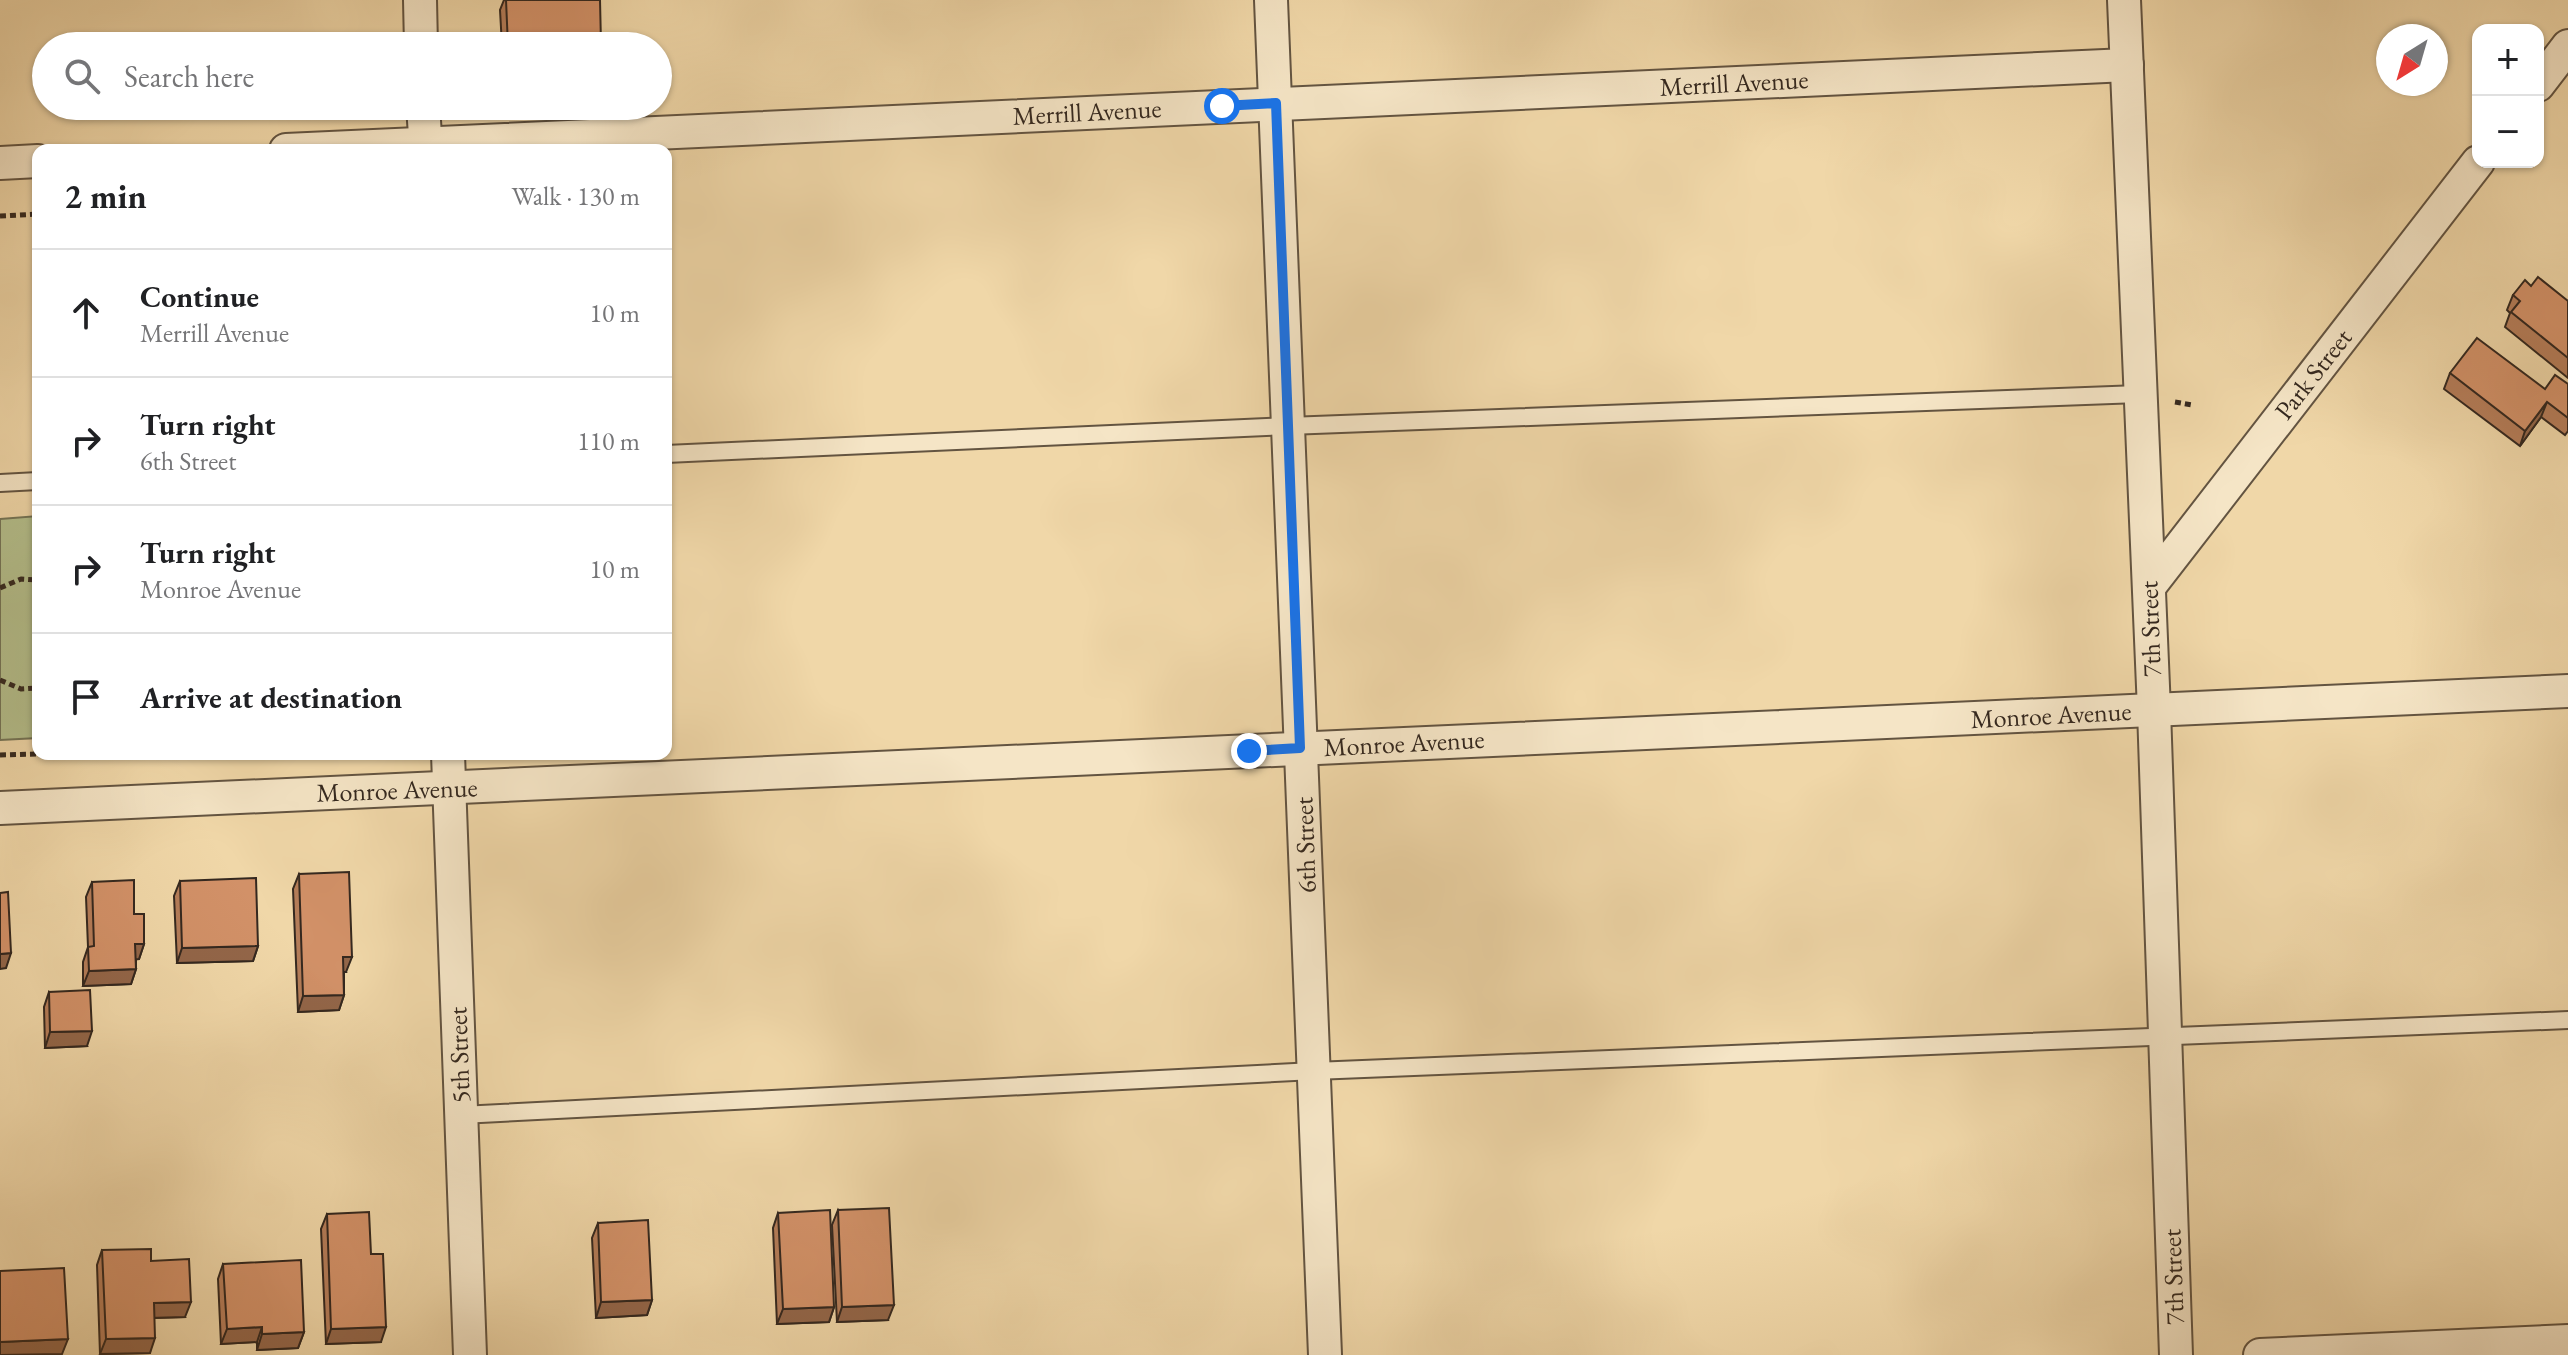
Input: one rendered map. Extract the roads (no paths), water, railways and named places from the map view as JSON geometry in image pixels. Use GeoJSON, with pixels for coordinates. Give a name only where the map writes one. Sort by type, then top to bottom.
{"type":"FeatureCollection","features":[{"type":"Feature","properties":{"kind":"street"},"geometry":{"type":"LineString","coordinates":[[420,0],[421,32]]}},
{"type":"Feature","properties":{"kind":"street","name":"6th Street"},"geometry":{"type":"LineString","coordinates":[[1271,0],[1325,1355]]}},
{"type":"Feature","properties":{"kind":"street","name":"7th Street"},"geometry":{"type":"LineString","coordinates":[[2124,0],[2154,710],[2176,1355]]}},
{"type":"Feature","properties":{"kind":"street"},"geometry":{"type":"LineString","coordinates":[[2544,77],[2568,46]]}},
{"type":"Feature","properties":{"kind":"street","name":"Merrill Avenue"},"geometry":{"type":"LineString","coordinates":[[466,144],[1276,103],[2127,65]]}},
{"type":"Feature","properties":{"kind":"street"},"geometry":{"type":"LineString","coordinates":[[424,120],[426,144]]}},
{"type":"Feature","properties":{"kind":"street"},"geometry":{"type":"LineString","coordinates":[[0,163],[32,161]]}},
{"type":"Feature","properties":{"kind":"street","name":"Park Street"},"geometry":{"type":"LineString","coordinates":[[2149,587],[2473,168]]}},
{"type":"Feature","properties":{"kind":"street","name":"Monroe Avenue"},"geometry":{"type":"LineString","coordinates":[[0,808],[2568,691]]}},
{"type":"Feature","properties":{"kind":"street","name":"5th Street"},"geometry":{"type":"LineString","coordinates":[[448,760],[470,1355]]}},
{"type":"Feature","properties":{"kind":"street"},"geometry":{"type":"LineString","coordinates":[[2260,1355],[2568,1341]]}},
{"type":"Feature","properties":{"kind":"lane"},"geometry":{"type":"LineString","coordinates":[[672,454],[1288,426],[2139,394]]}},
{"type":"Feature","properties":{"kind":"lane"},"geometry":{"type":"LineString","coordinates":[[0,483],[32,481]]}},
{"type":"Feature","properties":{"kind":"lane"},"geometry":{"type":"LineString","coordinates":[[461,1115],[1314,1071],[2568,1020]]}}]}
